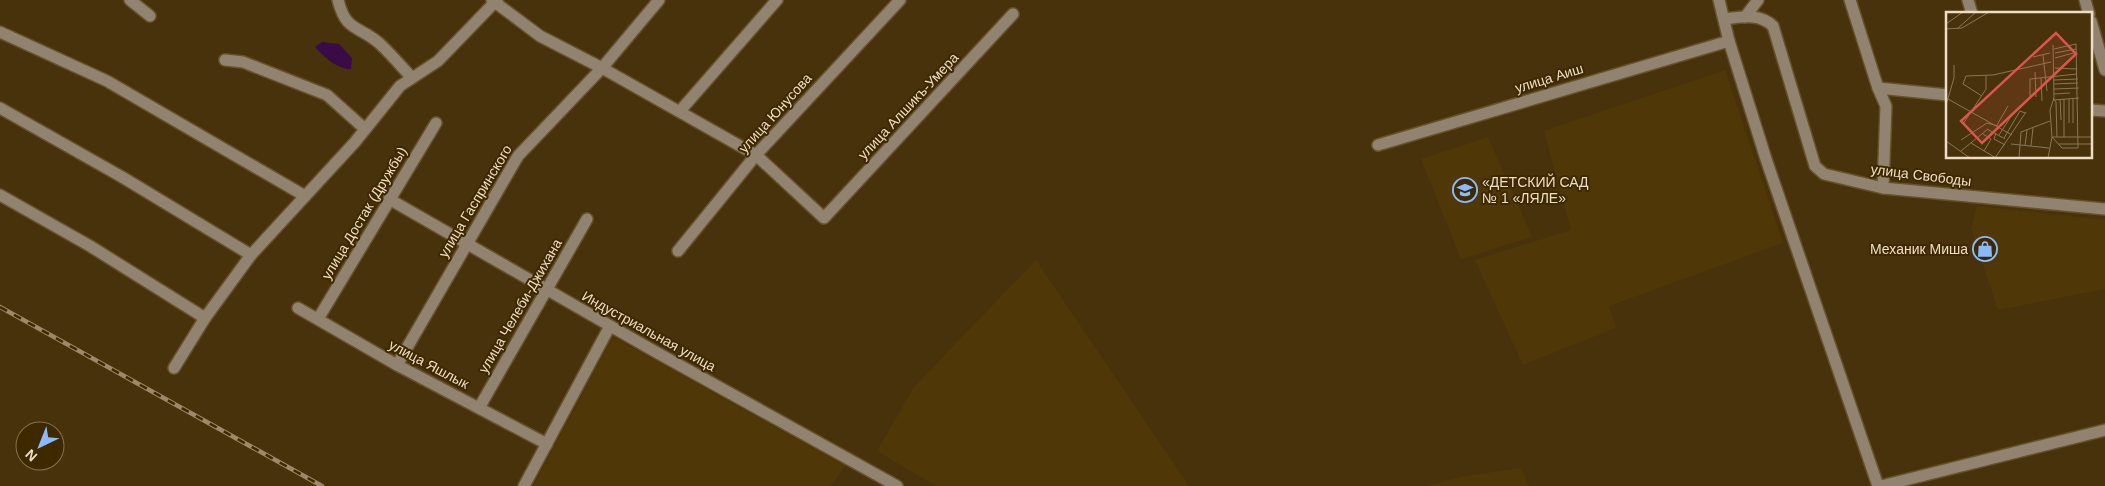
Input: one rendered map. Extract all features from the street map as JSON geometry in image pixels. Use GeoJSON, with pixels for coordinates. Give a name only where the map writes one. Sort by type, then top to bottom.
{"type":"FeatureCollection","features":[{"type":"Feature","properties":{"kind":"street"},"geometry":{"type":"LineString","coordinates":[[130,0],[150,16]]}},
{"type":"Feature","properties":{"kind":"street"},"geometry":{"type":"LineString","coordinates":[[338,0],[342,15],[349,24],[379,43],[412,78]]}},
{"type":"Feature","properties":{"kind":"street","name":"улица Гаспринского"},"geometry":{"type":"LineString","coordinates":[[397,366],[518,156],[602,68],[659,0]]}},
{"type":"Feature","properties":{"kind":"street"},"geometry":{"type":"LineString","coordinates":[[680,111],[776,0]]}},
{"type":"Feature","properties":{"kind":"street"},"geometry":{"type":"LineString","coordinates":[[1719,0],[1729,41],[1766,159],[1879,486],[2105,430]]}},
{"type":"Feature","properties":{"kind":"street"},"geometry":{"type":"LineString","coordinates":[[1745,17],[1758,0]]}},
{"type":"Feature","properties":{"kind":"street"},"geometry":{"type":"LineString","coordinates":[[1850,0],[1878,88],[1886,106],[1883,188]]}},
{"type":"Feature","properties":{"kind":"street"},"geometry":{"type":"LineString","coordinates":[[174,368],[205,318],[251,255],[366,130],[400,86],[438,61],[495,1],[540,36],[680,111],[756,156]]}},
{"type":"Feature","properties":{"kind":"street","name":"улица Юнусова"},"geometry":{"type":"LineString","coordinates":[[678,251],[756,156],[896,1]]}},
{"type":"Feature","properties":{"kind":"street","name":"улица Алшикъ-Умера"},"geometry":{"type":"LineString","coordinates":[[756,156],[824,218],[1013,14]]}},
{"type":"Feature","properties":{"kind":"street","name":"улица Свободы"},"geometry":{"type":"LineString","coordinates":[[1724,19],[1758,17],[1766,20],[1773,26],[1815,166],[1824,174],[1883,188],[2105,209]]}},
{"type":"Feature","properties":{"kind":"street"},"geometry":{"type":"LineString","coordinates":[[2092,24],[2105,70]]}},
{"type":"Feature","properties":{"kind":"street"},"geometry":{"type":"LineString","coordinates":[[0,32],[107,81],[305,196]]}},
{"type":"Feature","properties":{"kind":"street","name":"улица Аиш"},"geometry":{"type":"LineString","coordinates":[[1378,144],[1729,41]]}},
{"type":"Feature","properties":{"kind":"street"},"geometry":{"type":"LineString","coordinates":[[225,60],[243,62],[327,95],[366,130]]}},
{"type":"Feature","properties":{"kind":"street"},"geometry":{"type":"LineString","coordinates":[[1878,88],[1946,95]]}},
{"type":"Feature","properties":{"kind":"street"},"geometry":{"type":"LineString","coordinates":[[0,108],[122,177],[251,255]]}},
{"type":"Feature","properties":{"kind":"street"},"geometry":{"type":"LineString","coordinates":[[2092,110],[2105,111]]}},
{"type":"Feature","properties":{"kind":"street","name":"улица Достак (Дружбы)"},"geometry":{"type":"LineString","coordinates":[[318,319],[436,123]]}},
{"type":"Feature","properties":{"kind":"street"},"geometry":{"type":"LineString","coordinates":[[0,195],[90,246],[205,318]]}},
{"type":"Feature","properties":{"kind":"street","name":"Индустриальная улица"},"geometry":{"type":"LineString","coordinates":[[389,199],[610,326],[896,486]]}},
{"type":"Feature","properties":{"kind":"street","name":"улица Челеби-Джихана"},"geometry":{"type":"LineString","coordinates":[[479,408],[587,219]]}},
{"type":"Feature","properties":{"kind":"street","name":"улица Яшлык"},"geometry":{"type":"LineString","coordinates":[[298,308],[397,366],[547,444]]}},
{"type":"Feature","properties":{"kind":"street"},"geometry":{"type":"LineString","coordinates":[[524,486],[610,326]]}},
{"type":"Feature","properties":{"kind":"shaded area"},"geometry":{"type":"Polygon","coordinates":[[[322,42],[339,44],[352,58],[351,69],[336,65],[322,54],[315,47],[322,42]]]}},
{"type":"Feature","properties":{"kind":"shaded area"},"geometry":{"type":"Polygon","coordinates":[[[1725,70],[1783,243],[1609,306],[1616,328],[1523,365],[1475,260],[1571,230],[1544,131],[1725,70]]]}},
{"type":"Feature","properties":{"kind":"shaded area"},"geometry":{"type":"Polygon","coordinates":[[[1488,137],[1532,237],[1461,259],[1421,159],[1488,137]]]}},
{"type":"Feature","properties":{"kind":"shaded area"},"geometry":{"type":"Polygon","coordinates":[[[1977,206],[2105,220],[2105,289],[1998,310],[1971,228],[1977,206]]]}},
{"type":"Feature","properties":{"kind":"shaded area"},"geometry":{"type":"Polygon","coordinates":[[[1036,260],[1189,486],[936,486],[877,451],[914,387],[1036,260]]]}},
{"type":"Feature","properties":{"kind":"shaded area"},"geometry":{"type":"Polygon","coordinates":[[[613,337],[845,466],[831,486],[533,486],[613,337]]]}},
{"type":"Feature","properties":{"kind":"shaded area"},"geometry":{"type":"Polygon","coordinates":[[[1521,468],[1529,486],[1424,486],[1465,476],[1521,468]]]}},
{"type":"Feature","properties":{"kind":"railway"},"geometry":{"type":"LineString","coordinates":[[0,307],[322,486]]}},
{"type":"Feature","properties":{"kind":"place","name":"«ДЕТСКИЙ САД № 1 «ЛЯЛЕ»"},"geometry":{"type":"Point","coordinates":[1465,190]}},
{"type":"Feature","properties":{"kind":"place","name":"Механик Миша"},"geometry":{"type":"Point","coordinates":[1985,249]}}]}
